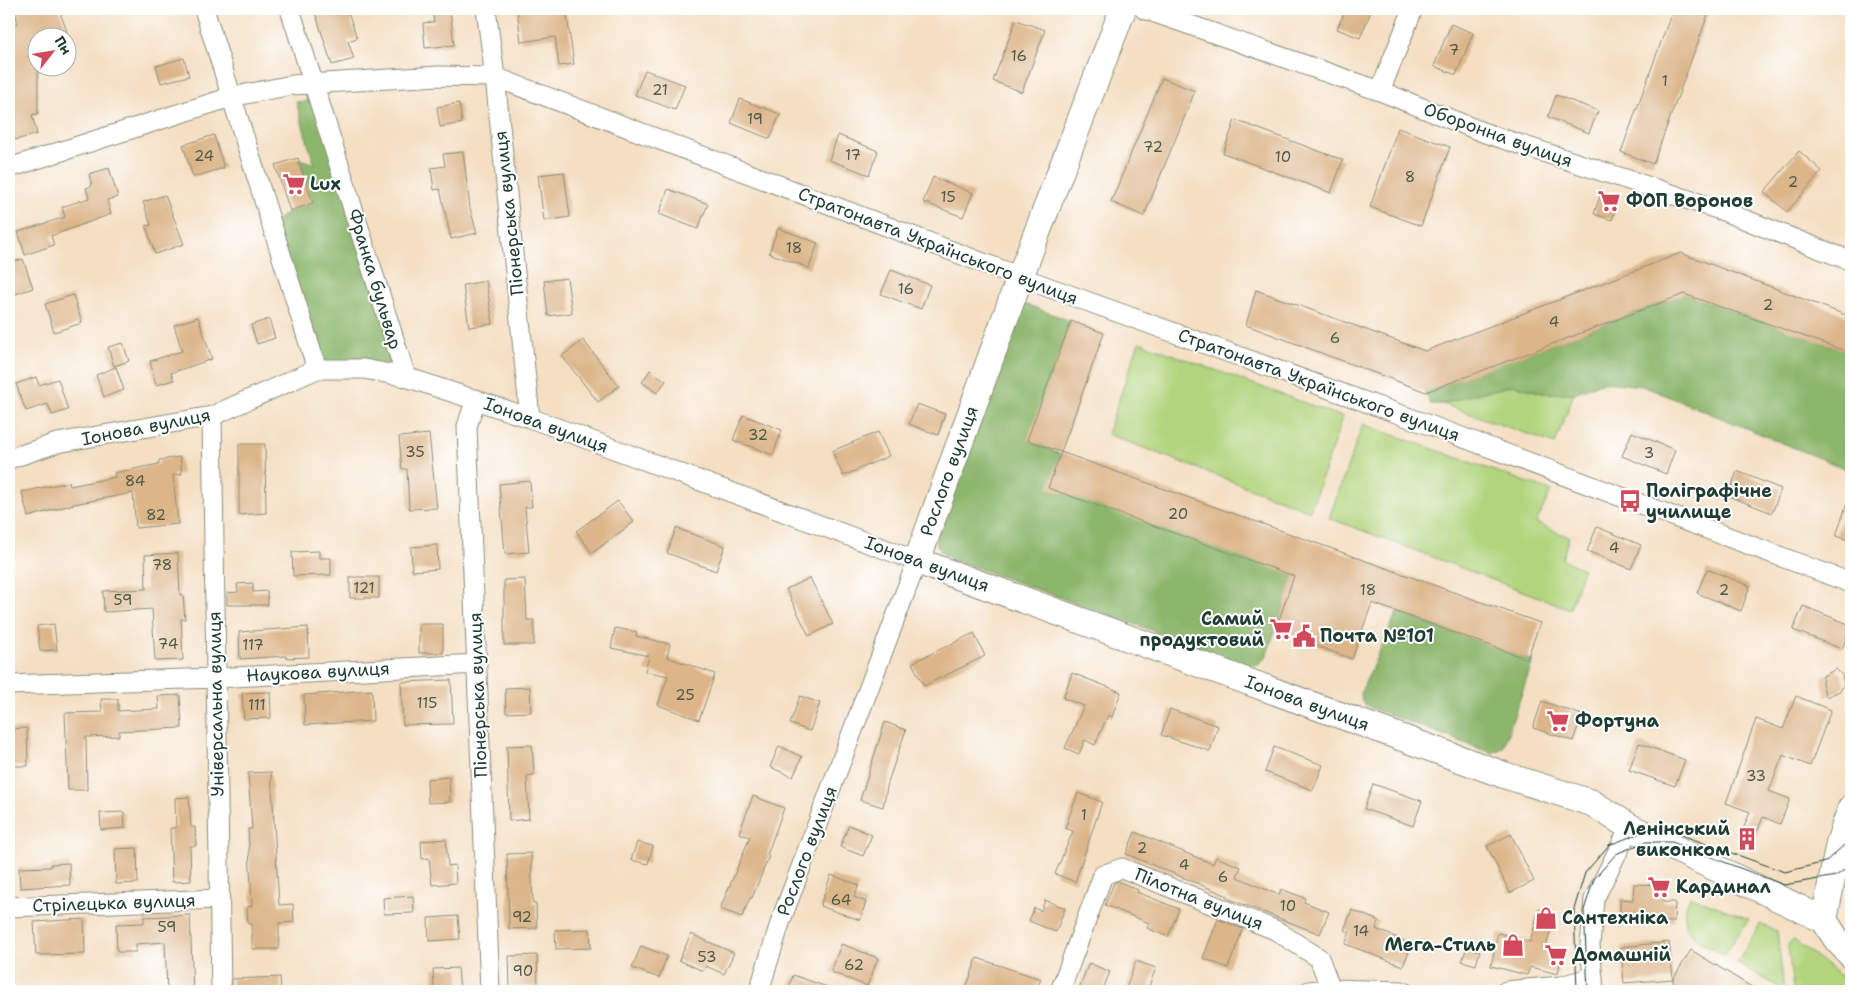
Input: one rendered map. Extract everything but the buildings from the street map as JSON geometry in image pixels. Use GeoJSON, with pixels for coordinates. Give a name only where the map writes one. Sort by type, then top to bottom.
{"type":"FeatureCollection","features":[{"type":"Feature","properties":{"kind":"street"},"geometry":{"type":"LineString","coordinates":[[204,9],[317,369]]}},
{"type":"Feature","properties":{"kind":"street","name":"Франка бульвар"},"geometry":{"type":"LineString","coordinates":[[290,9],[406,377]]}},
{"type":"Feature","properties":{"kind":"street","name":"Піонерська вулиця"},"geometry":{"type":"LineString","coordinates":[[486,9],[495,77],[530,418]]}},
{"type":"Feature","properties":{"kind":"street","name":"Рослого вулиця"},"geometry":{"type":"LineString","coordinates":[[759,991],[781,920],[917,561],[1020,277],[1123,9]]}},
{"type":"Feature","properties":{"kind":"street","name":"Оборонна вулиця"},"geometry":{"type":"LineString","coordinates":[[1144,9],[1380,92],[1484,133],[1723,211],[1851,261]]}},
{"type":"Feature","properties":{"kind":"street"},"geometry":{"type":"LineString","coordinates":[[1380,92],[1413,9]]}},
{"type":"Feature","properties":{"kind":"street","name":"Стратонавта Українського вулиця"},"geometry":{"type":"LineString","coordinates":[[9,168],[231,97],[314,83],[438,76],[495,77],[1020,277],[1432,426],[1851,583]]}},
{"type":"Feature","properties":{"kind":"street","name":"Іонова вулиця"},"geometry":{"type":"LineString","coordinates":[[9,460],[57,443],[212,416],[317,369],[364,368],[406,377],[530,418],[1504,775],[1592,803],[1630,828],[1824,920]]}},
{"type":"Feature","properties":{"kind":"street","name":"Піонерська вулиця"},"geometry":{"type":"LineString","coordinates":[[476,399],[467,426],[490,991]]}},
{"type":"Feature","properties":{"kind":"street","name":"Універсальна вулиця"},"geometry":{"type":"LineString","coordinates":[[212,416],[214,678],[221,991]]}},
{"type":"Feature","properties":{"kind":"street","name":"Наукова вулиця"},"geometry":{"type":"LineString","coordinates":[[9,685],[214,678],[477,664]]}},
{"type":"Feature","properties":{"kind":"street"},"geometry":{"type":"LineString","coordinates":[[1851,808],[1839,843],[1824,920],[1837,940],[1851,955]]}},
{"type":"Feature","properties":{"kind":"street"},"geometry":{"type":"LineString","coordinates":[[1506,991],[1593,984],[1590,945],[1594,899],[1630,828]]}},
{"type":"Feature","properties":{"kind":"street","name":"Пілотна вулиця"},"geometry":{"type":"LineString","coordinates":[[1060,991],[1103,875],[1122,868],[1275,930],[1319,958],[1330,989]]}},
{"type":"Feature","properties":{"kind":"street","name":"Стрілецька вулиця"},"geometry":{"type":"LineString","coordinates":[[9,907],[220,899]]}},
{"type":"Feature","properties":{"kind":"street"},"geometry":{"type":"LineString","coordinates":[[1309,991],[1330,989],[1403,991]]}},
{"type":"Feature","properties":{"kind":"green space"},"geometry":{"type":"Polygon","coordinates":[[[319,100],[406,377],[317,369],[271,224],[290,211],[312,203],[298,158],[314,164],[296,102],[319,100]]]}},
{"type":"Feature","properties":{"kind":"green space"},"geometry":{"type":"Polygon","coordinates":[[[1684,294],[1851,353],[1851,364],[1842,389],[1851,393],[1851,471],[1643,386],[1603,382],[1574,393],[1543,393],[1514,385],[1443,404],[1430,404],[1425,392],[1684,294]]]}},
{"type":"Feature","properties":{"kind":"green space"},"geometry":{"type":"Polygon","coordinates":[[[1022,303],[1071,321],[1028,440],[1060,454],[1294,576],[1266,657],[1258,665],[1246,664],[949,558],[942,553],[935,541],[1022,303]]]}},
{"type":"Feature","properties":{"kind":"green space"},"geometry":{"type":"Polygon","coordinates":[[[1139,342],[1343,417],[1310,511],[1107,434],[1139,342]]]}},
{"type":"Feature","properties":{"kind":"green space"},"geometry":{"type":"Polygon","coordinates":[[[1514,385],[1543,393],[1574,393],[1555,444],[1443,404],[1471,395],[1514,385]]]}},
{"type":"Feature","properties":{"kind":"green space"},"geometry":{"type":"Polygon","coordinates":[[[1363,424],[1551,491],[1536,523],[1569,537],[1562,559],[1583,569],[1570,609],[1329,518],[1363,424]]]}},
{"type":"Feature","properties":{"kind":"green space"},"geometry":{"type":"Polygon","coordinates":[[[1397,612],[1533,661],[1503,748],[1492,753],[1371,708],[1362,702],[1361,692],[1397,612]]]}},
{"type":"Feature","properties":{"kind":"green space"},"geometry":{"type":"Polygon","coordinates":[[[1690,896],[1749,919],[1724,955],[1696,939],[1686,927],[1684,919],[1690,896]]]}},
{"type":"Feature","properties":{"kind":"green space"},"geometry":{"type":"Polygon","coordinates":[[[1760,924],[1777,931],[1784,990],[1737,963],[1760,924]]]}},
{"type":"Feature","properties":{"kind":"green space"},"geometry":{"type":"Polygon","coordinates":[[[1793,939],[1851,984],[1851,991],[1793,991],[1788,945],[1793,939]]]}},
{"type":"Feature","properties":{"kind":"tram line"},"geometry":{"type":"LineString","coordinates":[[1577,991],[1574,909],[1585,873],[1609,845],[1643,832],[1673,832],[1785,872],[1825,862],[1851,839]]}},
{"type":"Feature","properties":{"kind":"tram line"},"geometry":{"type":"LineString","coordinates":[[1588,991],[1584,910],[1594,879],[1616,854],[1645,842],[1672,842],[1784,885],[1836,876],[1851,865]]}},
{"type":"Feature","properties":{"kind":"place","name":"Lux"},"geometry":{"type":"Point","coordinates":[294,184]}},
{"type":"Feature","properties":{"kind":"place","name":"ФОП Воронов"},"geometry":{"type":"Point","coordinates":[1609,201]}},
{"type":"Feature","properties":{"kind":"place","name":"Поліграфічне училище"},"geometry":{"type":"Point","coordinates":[1630,501]}},
{"type":"Feature","properties":{"kind":"place","name":"Самий продуктовий"},"geometry":{"type":"Point","coordinates":[1281,629]}},
{"type":"Feature","properties":{"kind":"place","name":"Почта №101"},"geometry":{"type":"Point","coordinates":[1304,636]}},
{"type":"Feature","properties":{"kind":"place","name":"Фортуна"},"geometry":{"type":"Point","coordinates":[1558,721]}},
{"type":"Feature","properties":{"kind":"place","name":"Ленінський виконком"},"geometry":{"type":"Point","coordinates":[1747,839]}},
{"type":"Feature","properties":{"kind":"place","name":"Кардинал"},"geometry":{"type":"Point","coordinates":[1659,887]}},
{"type":"Feature","properties":{"kind":"place","name":"Сантехніка"},"geometry":{"type":"Point","coordinates":[1546,918]}},
{"type":"Feature","properties":{"kind":"place","name":"Мега-Стиль"},"geometry":{"type":"Point","coordinates":[1513,945]}},
{"type":"Feature","properties":{"kind":"place","name":"Домашній"},"geometry":{"type":"Point","coordinates":[1556,955]}}]}
